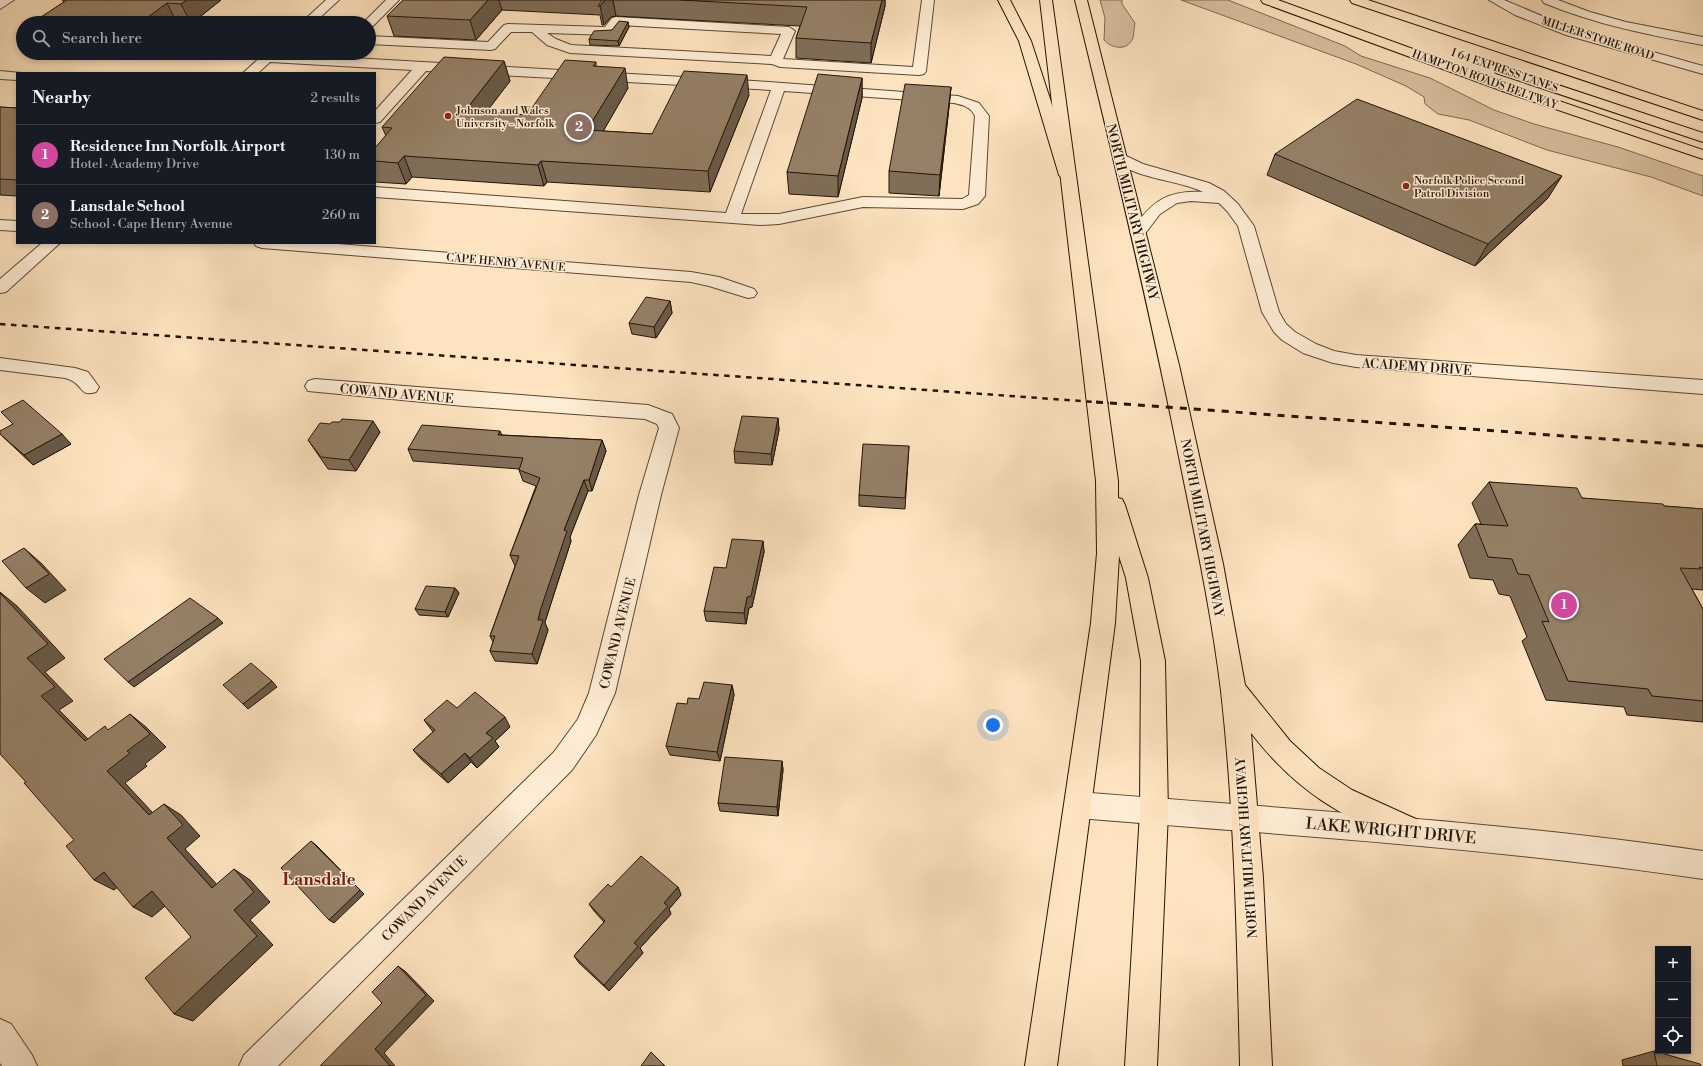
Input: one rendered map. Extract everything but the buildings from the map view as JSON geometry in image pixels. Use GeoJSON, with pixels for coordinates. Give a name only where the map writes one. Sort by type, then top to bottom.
{"type":"FeatureCollection","features":[{"type":"Feature","properties":{"kind":"main road"},"geometry":{"type":"LineString","coordinates":[[1004,0],[1025,41],[1067,175]]}},
{"type":"Feature","properties":{"kind":"main road"},"geometry":{"type":"LineString","coordinates":[[1041,1066],[1103,623],[1108,553],[1107,481],[1046,0]]}},
{"type":"Feature","properties":{"kind":"main road","name":"NORTH MILITARY HIGHWAY"},"geometry":{"type":"LineString","coordinates":[[1081,0],[1180,407],[1208,544],[1232,688],[1243,778],[1256,1066]]}},
{"type":"Feature","properties":{"kind":"main road","name":"HAMPTON ROADS BELTWAY"},"geometry":{"type":"LineString","coordinates":[[1267,0],[1513,90],[1703,156]]}},
{"type":"Feature","properties":{"kind":"main road"},"geometry":{"type":"LineString","coordinates":[[1356,0],[1703,116]]}},
{"type":"Feature","properties":{"kind":"main road"},"geometry":{"type":"LineString","coordinates":[[1395,0],[1450,32]]}},
{"type":"Feature","properties":{"kind":"main road","name":"I 64 EXPRESS LANES"},"geometry":{"type":"LineString","coordinates":[[1488,65],[1703,138]]}},
{"type":"Feature","properties":{"kind":"main road"},"geometry":{"type":"LineString","coordinates":[[1107,481],[1137,578],[1153,661],[1154,812],[1141,1066]]}},
{"type":"Feature","properties":{"kind":"main road"},"geometry":{"type":"LineString","coordinates":[[1232,688],[1268,736],[1304,773],[1340,798],[1408,830]]}},
{"type":"Feature","properties":{"kind":"street"},"geometry":{"type":"LineString","coordinates":[[0,5],[8,0]]}},
{"type":"Feature","properties":{"kind":"street"},"geometry":{"type":"LineString","coordinates":[[315,16],[333,0]]}},
{"type":"Feature","properties":{"kind":"street"},"geometry":{"type":"LineString","coordinates":[[376,16],[392,0]]}},
{"type":"Feature","properties":{"kind":"street"},"geometry":{"type":"LineString","coordinates":[[536,29],[544,38],[555,45],[589,50],[775,60],[780,62],[919,71],[928,0]]}},
{"type":"Feature","properties":{"kind":"street","name":"MILLER STORE ROAD"},"geometry":{"type":"LineString","coordinates":[[1495,0],[1524,14],[1576,33],[1703,70]]}},
{"type":"Feature","properties":{"kind":"street"},"geometry":{"type":"LineString","coordinates":[[1548,0],[1577,12],[1623,26],[1703,41]]}},
{"type":"Feature","properties":{"kind":"street"},"geometry":{"type":"LineString","coordinates":[[376,40],[491,46],[508,28],[609,31],[616,21],[789,31],[775,60]]}},
{"type":"Feature","properties":{"kind":"street"},"geometry":{"type":"LineString","coordinates":[[251,72],[264,60]]}},
{"type":"Feature","properties":{"kind":"street"},"geometry":{"type":"LineString","coordinates":[[339,60],[954,99],[974,105],[980,110],[982,116],[977,196],[972,201],[963,204],[863,202],[779,219],[760,220],[376,192]]}},
{"type":"Feature","properties":{"kind":"street"},"geometry":{"type":"LineString","coordinates":[[376,118],[422,66]]}},
{"type":"Feature","properties":{"kind":"street"},"geometry":{"type":"LineString","coordinates":[[732,218],[779,87]]}},
{"type":"Feature","properties":{"kind":"street","name":"ACADEMY DRIVE"},"geometry":{"type":"LineString","coordinates":[[1120,157],[1143,169],[1194,182],[1210,188],[1226,200],[1238,213],[1246,226],[1273,318],[1293,338],[1318,352],[1339,359],[1356,361],[1703,387]]}},
{"type":"Feature","properties":{"kind":"street"},"geometry":{"type":"LineString","coordinates":[[1138,232],[1147,219],[1168,200],[1179,196],[1199,196],[1226,200]]}},
{"type":"Feature","properties":{"kind":"street"},"geometry":{"type":"LineString","coordinates":[[0,225],[16,226]]}},
{"type":"Feature","properties":{"kind":"street"},"geometry":{"type":"LineString","coordinates":[[0,288],[51,244]]}},
{"type":"Feature","properties":{"kind":"street","name":"CAPE HENRY AVENUE"},"geometry":{"type":"LineString","coordinates":[[275,244],[691,277],[713,281],[748,293]]}},
{"type":"Feature","properties":{"kind":"street"},"geometry":{"type":"LineString","coordinates":[[0,364],[68,372],[81,377],[89,386]]}},
{"type":"Feature","properties":{"kind":"street","name":"COWAND AVENUE"},"geometry":{"type":"LineString","coordinates":[[255,1066],[563,761],[587,727],[602,693],[650,495],[669,428],[665,419],[656,413],[648,412],[464,399],[315,386]]}},
{"type":"Feature","properties":{"kind":"street","name":"LAKE WRIGHT DRIVE"},"geometry":{"type":"LineString","coordinates":[[1078,805],[1245,819],[1408,830],[1520,842],[1703,865]]}},
{"type":"Feature","properties":{"kind":"street"},"geometry":{"type":"LineString","coordinates":[[0,1035],[21,1066]]}},
{"type":"Feature","properties":{"kind":"shaded area"},"geometry":{"type":"Polygon","coordinates":[[[1100,0],[1122,0],[1122,4],[1135,23],[1133,38],[1127,45],[1123,47],[1115,47],[1104,40],[1105,18],[1100,0]]]}},
{"type":"Feature","properties":{"kind":"shaded area"},"geometry":{"type":"Polygon","coordinates":[[[1181,0],[1228,0],[1345,46],[1361,56],[1430,78],[1494,110],[1534,124],[1618,147],[1703,176],[1703,196],[1651,177],[1547,150],[1469,120],[1438,114],[1425,104],[1424,97],[1406,86],[1356,64],[1181,0]]]}},
{"type":"Feature","properties":{"kind":"railway"},"geometry":{"type":"LineString","coordinates":[[0,324],[1109,403]]}},
{"type":"Feature","properties":{"kind":"railway"},"geometry":{"type":"LineString","coordinates":[[1096,402],[1703,446]]}},
{"type":"Feature","properties":{"kind":"place","name":"Johnson and Wales University - Norfolk"},"geometry":{"type":"Point","coordinates":[448,116]}},
{"type":"Feature","properties":{"kind":"place","name":"Lansdale School"},"geometry":{"type":"Point","coordinates":[579,127]}},
{"type":"Feature","properties":{"kind":"place","name":"Norfolk Police Second Patrol Division"},"geometry":{"type":"Point","coordinates":[1406,186]}},
{"type":"Feature","properties":{"kind":"place","name":"Residence Inn Norfolk Airport"},"geometry":{"type":"Point","coordinates":[1564,605]}},
{"type":"Feature","properties":{"kind":"district","name":"Lansdale"},"geometry":{"type":"Point","coordinates":[319,879]}}]}
